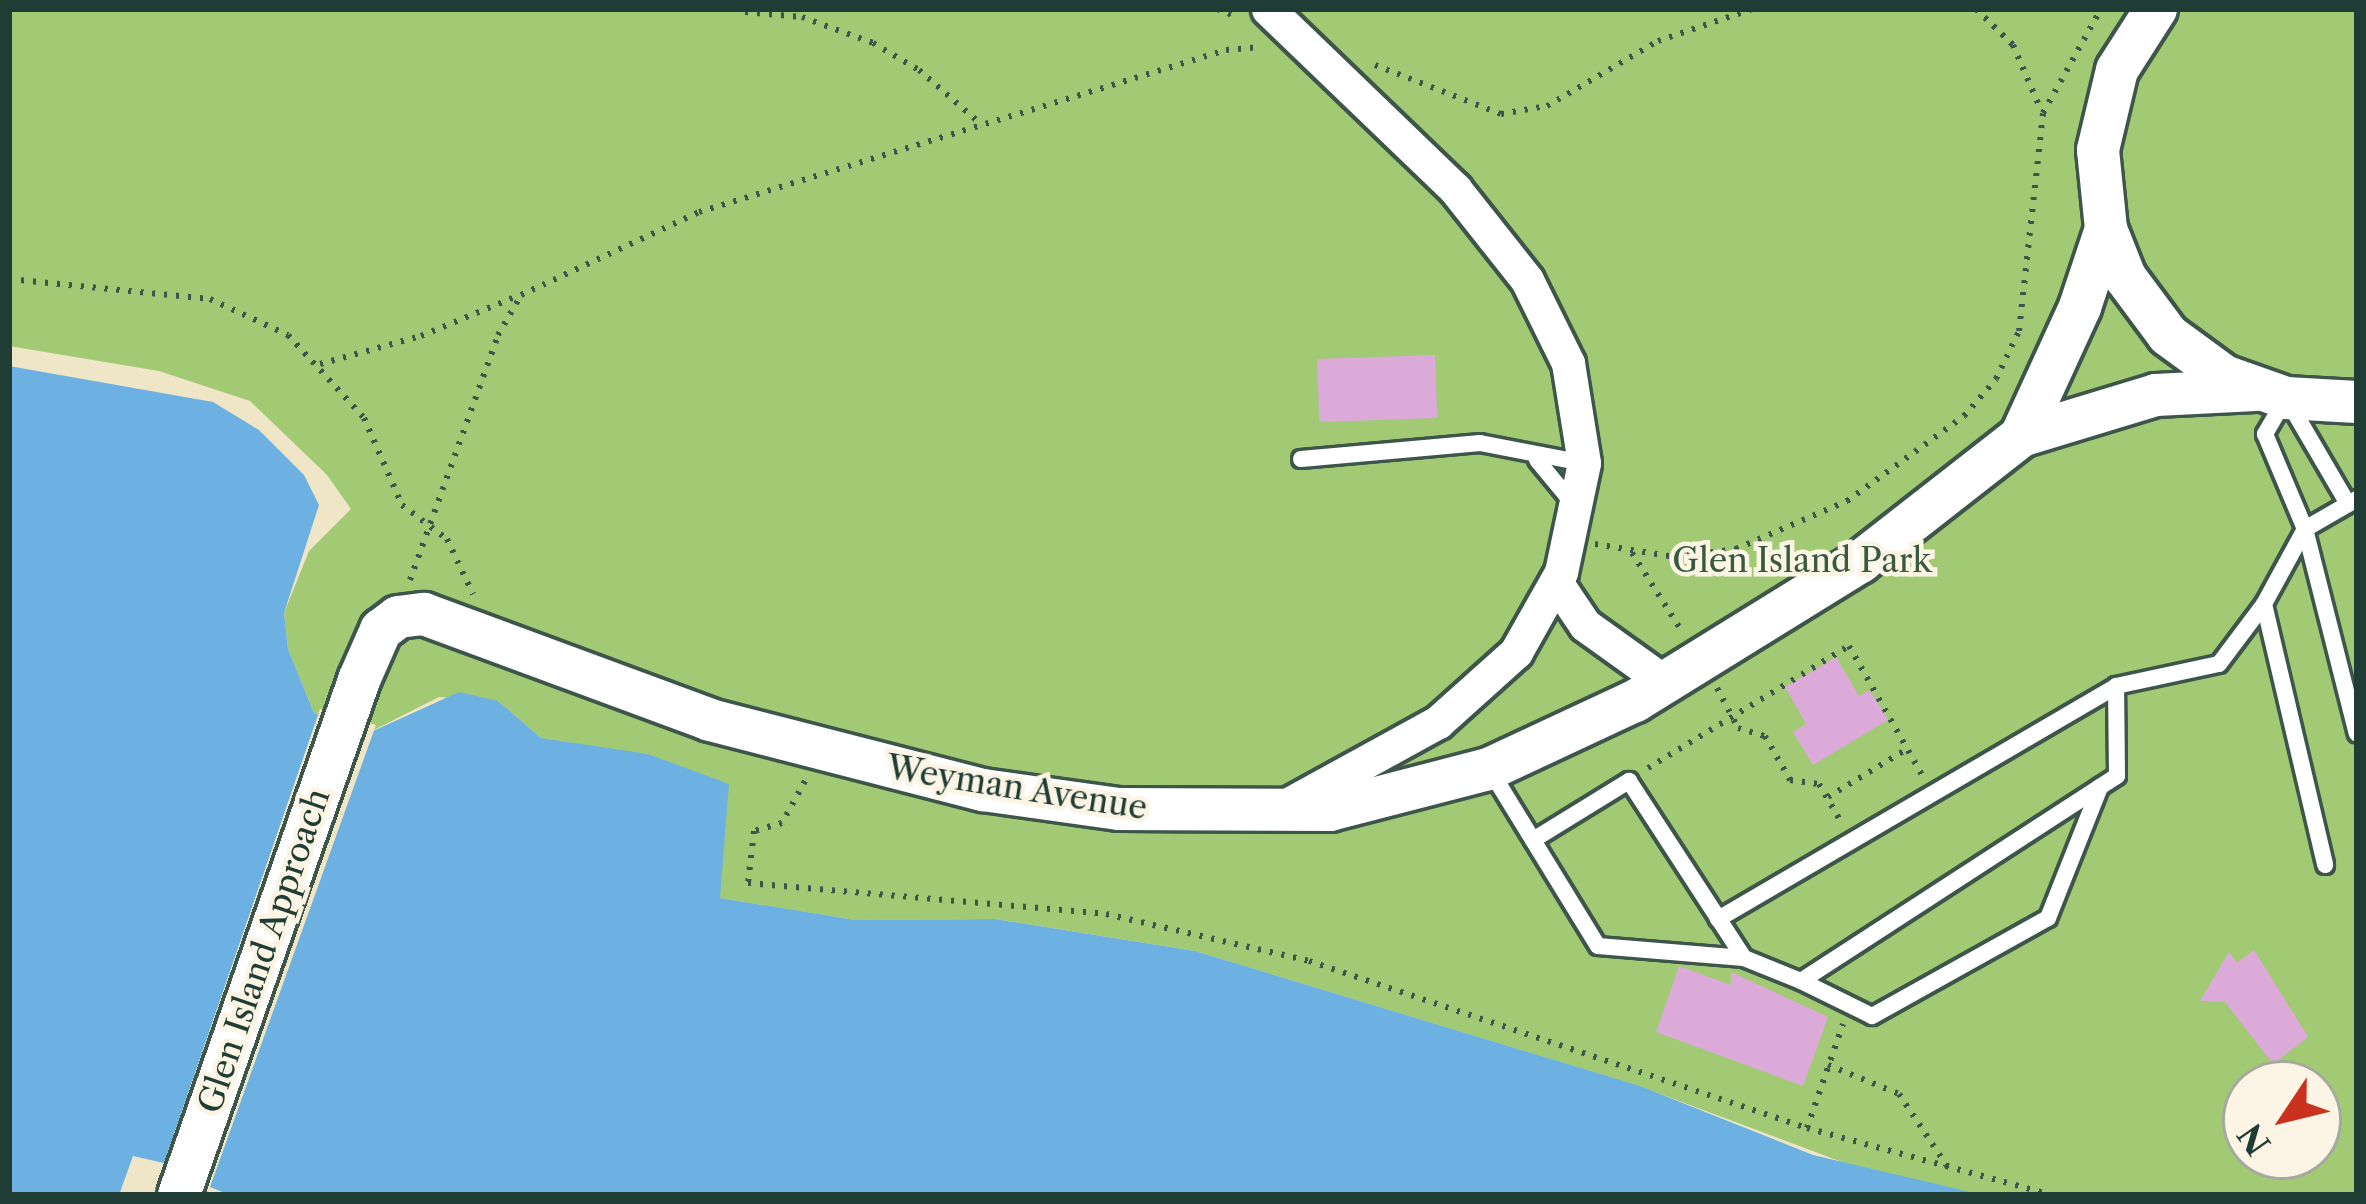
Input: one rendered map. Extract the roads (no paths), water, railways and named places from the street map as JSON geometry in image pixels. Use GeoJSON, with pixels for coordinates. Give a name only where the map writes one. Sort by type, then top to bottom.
{"type":"FeatureCollection","features":[{"type":"Feature","properties":{"kind":"street"},"geometry":{"type":"LineString","coordinates":[[2156,9],[2117,70],[2102,118],[2098,186],[2106,229],[2125,277],[2168,335],[2268,407]]}},
{"type":"Feature","properties":{"kind":"street"},"geometry":{"type":"LineString","coordinates":[[1260,16],[1307,44],[1456,189],[1527,280],[1568,363],[1584,463],[1577,509],[1556,582],[1516,652],[1478,690],[1397,747],[1275,812]]}},
{"type":"Feature","properties":{"kind":"street"},"geometry":{"type":"LineString","coordinates":[[2021,436],[2080,308],[2106,229]]}},
{"type":"Feature","properties":{"kind":"street"},"geometry":{"type":"LineString","coordinates":[[2021,436],[2156,395],[2268,407],[2357,402]]}},
{"type":"Feature","properties":{"kind":"street","name":"Weyman Avenue"},"geometry":{"type":"LineString","coordinates":[[398,617],[424,614],[710,720],[983,790],[1119,809],[1275,812],[1370,803],[1490,769],[1666,683],[1860,562],[2021,436]]}},
{"type":"Feature","properties":{"kind":"street"},"geometry":{"type":"LineString","coordinates":[[1556,582],[1585,625],[1666,683]]}},
{"type":"Feature","properties":{"kind":"street","name":"Glen Island Approach"},"geometry":{"type":"LineString","coordinates":[[179,1195],[350,706],[381,630],[398,617]]}},
{"type":"Feature","properties":{"kind":"lane"},"geometry":{"type":"LineString","coordinates":[[1718,919],[2116,686],[2219,664],[2264,604],[2305,529],[2353,501],[2268,407]]}},
{"type":"Feature","properties":{"kind":"lane"},"geometry":{"type":"LineString","coordinates":[[2268,407],[2305,529],[2357,734]]}},
{"type":"Feature","properties":{"kind":"lane"},"geometry":{"type":"LineString","coordinates":[[1301,459],[1480,443],[1537,460],[1584,463]]}},
{"type":"Feature","properties":{"kind":"lane"},"geometry":{"type":"LineString","coordinates":[[1537,460],[1577,509]]}},
{"type":"Feature","properties":{"kind":"lane"},"geometry":{"type":"LineString","coordinates":[[2264,604],[2325,865]]}},
{"type":"Feature","properties":{"kind":"lane"},"geometry":{"type":"LineString","coordinates":[[1801,981],[2117,776],[2116,686]]}},
{"type":"Feature","properties":{"kind":"lane"},"geometry":{"type":"LineString","coordinates":[[1490,769],[1598,946],[1744,958],[1872,1016],[2048,918],[2101,786]]}},
{"type":"Feature","properties":{"kind":"lane"},"geometry":{"type":"LineString","coordinates":[[1533,840],[1629,781],[1744,958]]}},
{"type":"Feature","properties":{"kind":"water"},"geometry":{"type":"Polygon","coordinates":[[[9,366],[213,402],[259,430],[304,475],[319,505],[284,613],[288,649],[314,713],[371,732],[459,692],[498,701],[541,738],[648,754],[729,784],[720,898],[855,920],[995,919],[1195,951],[1640,1086],[1813,1155],[1983,1195],[9,1195],[9,366]]]}},
{"type":"Feature","properties":{"kind":"park label","name":"Glen Island Park"},"geometry":{"type":"Point","coordinates":[1802,561]}}]}
